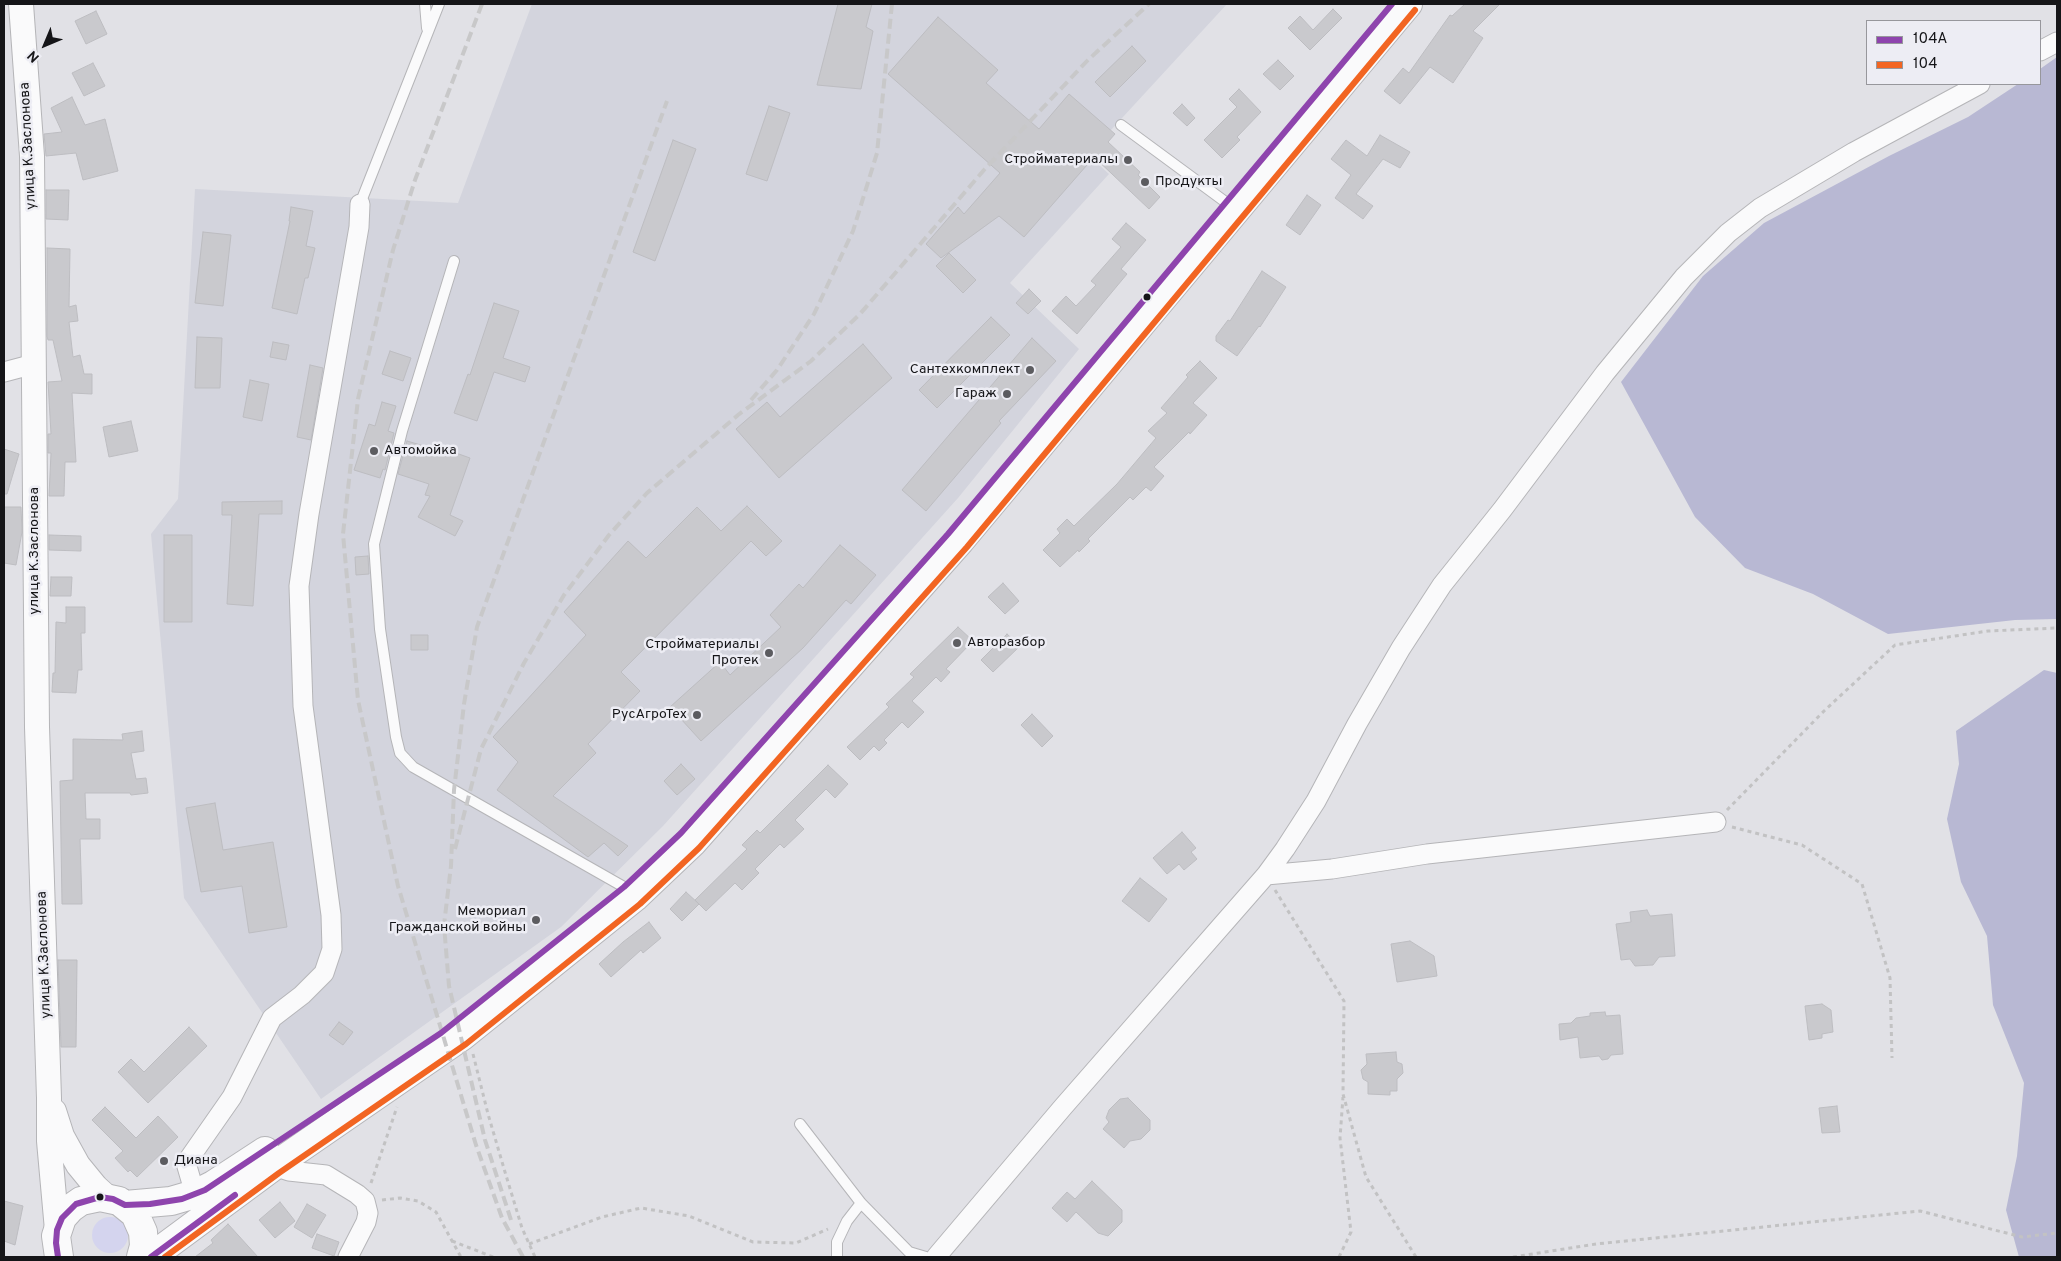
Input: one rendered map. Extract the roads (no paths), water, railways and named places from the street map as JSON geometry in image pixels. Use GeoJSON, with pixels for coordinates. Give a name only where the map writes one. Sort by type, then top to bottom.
{"type":"FeatureCollection","features":[{"type":"Feature","properties":{"kind":"main road"},"geometry":{"type":"LineString","coordinates":[[151,1257],[274,1166],[461,1037],[634,897],[693,842],[960,541],[1392,4]]}},
{"type":"Feature","properties":{"kind":"main road"},"geometry":{"type":"LineString","coordinates":[[58,1250],[66,1213],[76,1204],[88,1199],[166,1202],[195,1194],[213,1186],[442,1033],[624,887],[681,833],[948,534],[1408,4]]}},
{"type":"Feature","properties":{"kind":"main road"},"geometry":{"type":"LineString","coordinates":[[116,1201],[135,1214],[141,1226],[144,1246],[141,1257]]}},
{"type":"Feature","properties":{"kind":"street","name":"улица К.Заслонова"},"geometry":{"type":"LineString","coordinates":[[21,4],[32,156],[37,727],[49,1141],[58,1250]]}},
{"type":"Feature","properties":{"kind":"street"},"geometry":{"type":"LineString","coordinates":[[2041,50],[2057,42]]}},
{"type":"Feature","properties":{"kind":"street"},"geometry":{"type":"LineString","coordinates":[[936,1257],[1057,1114],[1266,875],[1316,801],[1382,682],[1442,585],[1502,510],[1605,372],[1684,277],[1728,234],[1760,208],[1854,152],[1978,85]]}},
{"type":"Feature","properties":{"kind":"street"},"geometry":{"type":"LineString","coordinates":[[195,1194],[186,1163],[232,1096],[272,1018],[302,995],[324,973],[332,950],[331,915],[303,706],[299,586],[309,514],[359,227],[360,204]]}},
{"type":"Feature","properties":{"kind":"street"},"geometry":{"type":"LineString","coordinates":[[4,372],[34,364]]}},
{"type":"Feature","properties":{"kind":"street"},"geometry":{"type":"LineString","coordinates":[[1266,875],[1332,869],[1427,854],[1716,822]]}},
{"type":"Feature","properties":{"kind":"street","name":"улица К.Заслонова"},"geometry":{"type":"LineString","coordinates":[[49,1098],[62,1136],[78,1165],[92,1183],[116,1201]]}},
{"type":"Feature","properties":{"kind":"street"},"geometry":{"type":"LineString","coordinates":[[274,1166],[288,1171],[326,1175],[365,1201],[368,1213],[366,1222],[348,1257]]}},
{"type":"Feature","properties":{"kind":"lane"},"geometry":{"type":"LineString","coordinates":[[425,4],[428,32]]}},
{"type":"Feature","properties":{"kind":"lane"},"geometry":{"type":"LineString","coordinates":[[360,204],[438,4]]}},
{"type":"Feature","properties":{"kind":"lane"},"geometry":{"type":"LineString","coordinates":[[1121,125],[1231,206]]}},
{"type":"Feature","properties":{"kind":"lane"},"geometry":{"type":"LineString","coordinates":[[454,261],[402,431],[374,544],[380,629],[400,753],[412,767],[624,887]]}},
{"type":"Feature","properties":{"kind":"lane"},"geometry":{"type":"LineString","coordinates":[[800,1124],[861,1203],[909,1252],[926,1257]]}},
{"type":"Feature","properties":{"kind":"lane"},"geometry":{"type":"LineString","coordinates":[[837,1257],[837,1242],[847,1221],[861,1203]]}},
{"type":"Feature","properties":{"kind":"railway"},"geometry":{"type":"LineString","coordinates":[[482,4],[415,180],[393,250],[358,399],[343,534],[358,700],[398,886],[476,1145],[502,1218],[523,1257]]}},
{"type":"Feature","properties":{"kind":"railway"},"geometry":{"type":"LineString","coordinates":[[751,400],[777,370],[814,314],[853,231],[877,153],[892,4]]}},
{"type":"Feature","properties":{"kind":"railway"},"geometry":{"type":"LineString","coordinates":[[455,849],[481,749],[524,663],[564,595],[609,535],[647,493],[738,415],[811,361],[860,314],[984,170],[1088,60],[1149,4]]}},
{"type":"Feature","properties":{"kind":"railway"},"geometry":{"type":"LineString","coordinates":[[511,1220],[485,1140],[449,986],[444,925],[451,866],[454,790],[464,704],[477,627],[667,101]]}},
{"type":"Feature","properties":{"kind":"place","name":"Стройматериалы"},"geometry":{"type":"Point","coordinates":[1128,160]}},
{"type":"Feature","properties":{"kind":"place","name":"Продукты"},"geometry":{"type":"Point","coordinates":[1145,182]}},
{"type":"Feature","properties":{"kind":"place","name":"Сантехкомплект"},"geometry":{"type":"Point","coordinates":[1030,370]}},
{"type":"Feature","properties":{"kind":"place","name":"Гараж"},"geometry":{"type":"Point","coordinates":[1007,394]}},
{"type":"Feature","properties":{"kind":"place","name":"Автомойка"},"geometry":{"type":"Point","coordinates":[374,451]}},
{"type":"Feature","properties":{"kind":"place","name":"Авторазбор"},"geometry":{"type":"Point","coordinates":[957,643]}},
{"type":"Feature","properties":{"kind":"place","name":"Стройматериалы Протек"},"geometry":{"type":"Point","coordinates":[769,653]}},
{"type":"Feature","properties":{"kind":"place","name":"РусАгроТех"},"geometry":{"type":"Point","coordinates":[697,715]}},
{"type":"Feature","properties":{"kind":"place","name":"Мемориал Гражданской войны"},"geometry":{"type":"Point","coordinates":[536,920]}},
{"type":"Feature","properties":{"kind":"place","name":"Диана"},"geometry":{"type":"Point","coordinates":[164,1161]}}]}
